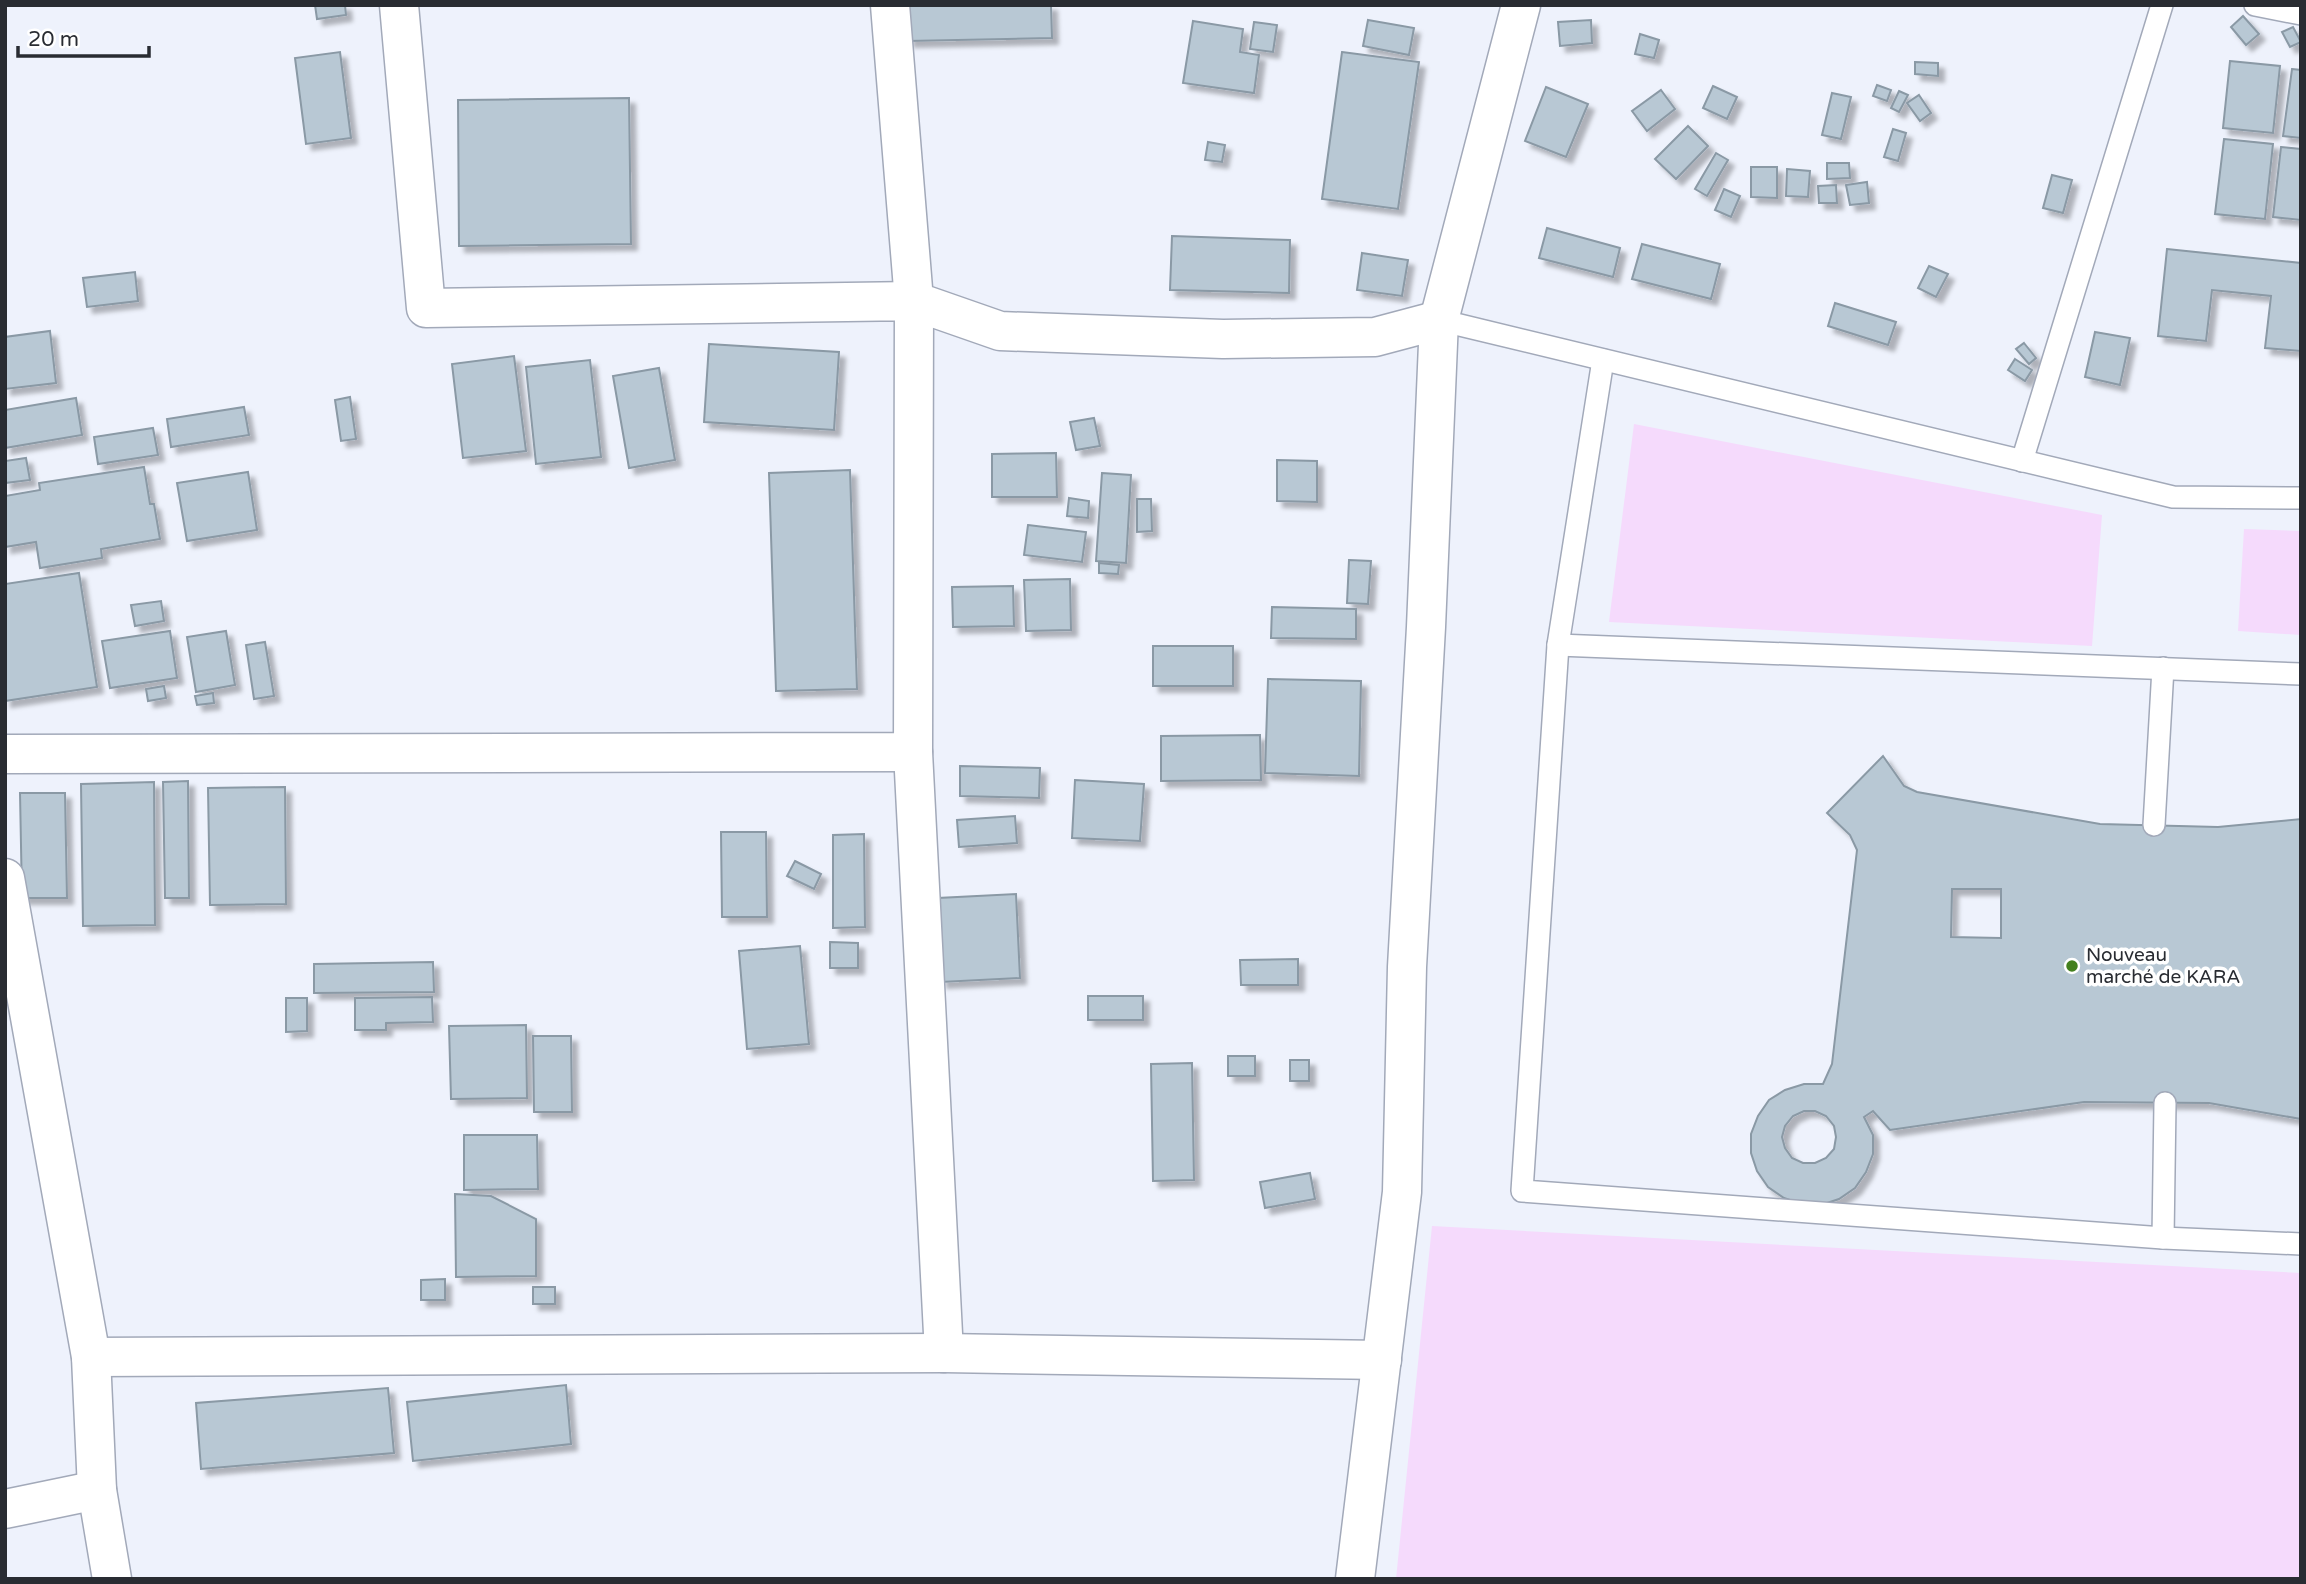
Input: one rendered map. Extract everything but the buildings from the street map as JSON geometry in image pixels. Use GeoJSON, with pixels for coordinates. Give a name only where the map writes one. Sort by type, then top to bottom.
{"type":"FeatureCollection","features":[{"type":"Feature","properties":{"kind":"street"},"geometry":{"type":"LineString","coordinates":[[399,5],[426,308],[914,301],[1000,331],[1223,339],[1375,337],[1439,320]]}},
{"type":"Feature","properties":{"kind":"street"},"geometry":{"type":"LineString","coordinates":[[890,5],[914,301],[913,752],[944,1353]]}},
{"type":"Feature","properties":{"kind":"street"},"geometry":{"type":"LineString","coordinates":[[1355,1579],[1402,1192],[1407,967],[1439,320],[1521,5]]}},
{"type":"Feature","properties":{"kind":"street"},"geometry":{"type":"LineString","coordinates":[[5,754],[913,752]]}},
{"type":"Feature","properties":{"kind":"street"},"geometry":{"type":"LineString","coordinates":[[5,878],[91,1357],[97,1490],[112,1579]]}},
{"type":"Feature","properties":{"kind":"street"},"geometry":{"type":"LineString","coordinates":[[91,1357],[944,1353],[1382,1360]]}},
{"type":"Feature","properties":{"kind":"street"},"geometry":{"type":"LineString","coordinates":[[5,1509],[97,1490]]}},
{"type":"Feature","properties":{"kind":"lane"},"geometry":{"type":"LineString","coordinates":[[2022,461],[2162,5]]}},
{"type":"Feature","properties":{"kind":"lane"},"geometry":{"type":"LineString","coordinates":[[2255,5],[2301,14]]}},
{"type":"Feature","properties":{"kind":"lane"},"geometry":{"type":"LineString","coordinates":[[1439,320],[2173,497],[2301,498]]}},
{"type":"Feature","properties":{"kind":"lane"},"geometry":{"type":"LineString","coordinates":[[1604,360],[1558,645],[1522,1191],[2163,1237],[2301,1244]]}},
{"type":"Feature","properties":{"kind":"lane"},"geometry":{"type":"LineString","coordinates":[[1558,645],[2301,674]]}},
{"type":"Feature","properties":{"kind":"lane"},"geometry":{"type":"LineString","coordinates":[[2154,825],[2163,668]]}},
{"type":"Feature","properties":{"kind":"lane"},"geometry":{"type":"LineString","coordinates":[[2163,1237],[2165,1103]]}},
{"type":"Feature","properties":{"kind":"shaded area"},"geometry":{"type":"Polygon","coordinates":[[[1634,424],[2102,515],[2092,646],[1609,622],[1634,424]]]}},
{"type":"Feature","properties":{"kind":"shaded area"},"geometry":{"type":"Polygon","coordinates":[[[2244,529],[2301,531],[2301,635],[2238,631],[2244,529]]]}},
{"type":"Feature","properties":{"kind":"shaded area"},"geometry":{"type":"Polygon","coordinates":[[[1432,1226],[2301,1273],[2301,1579],[1396,1579],[1432,1226]]]}},
{"type":"Feature","properties":{"kind":"place","name":"Nouveau marché de KARA"},"geometry":{"type":"Point","coordinates":[2072,966]}}]}
